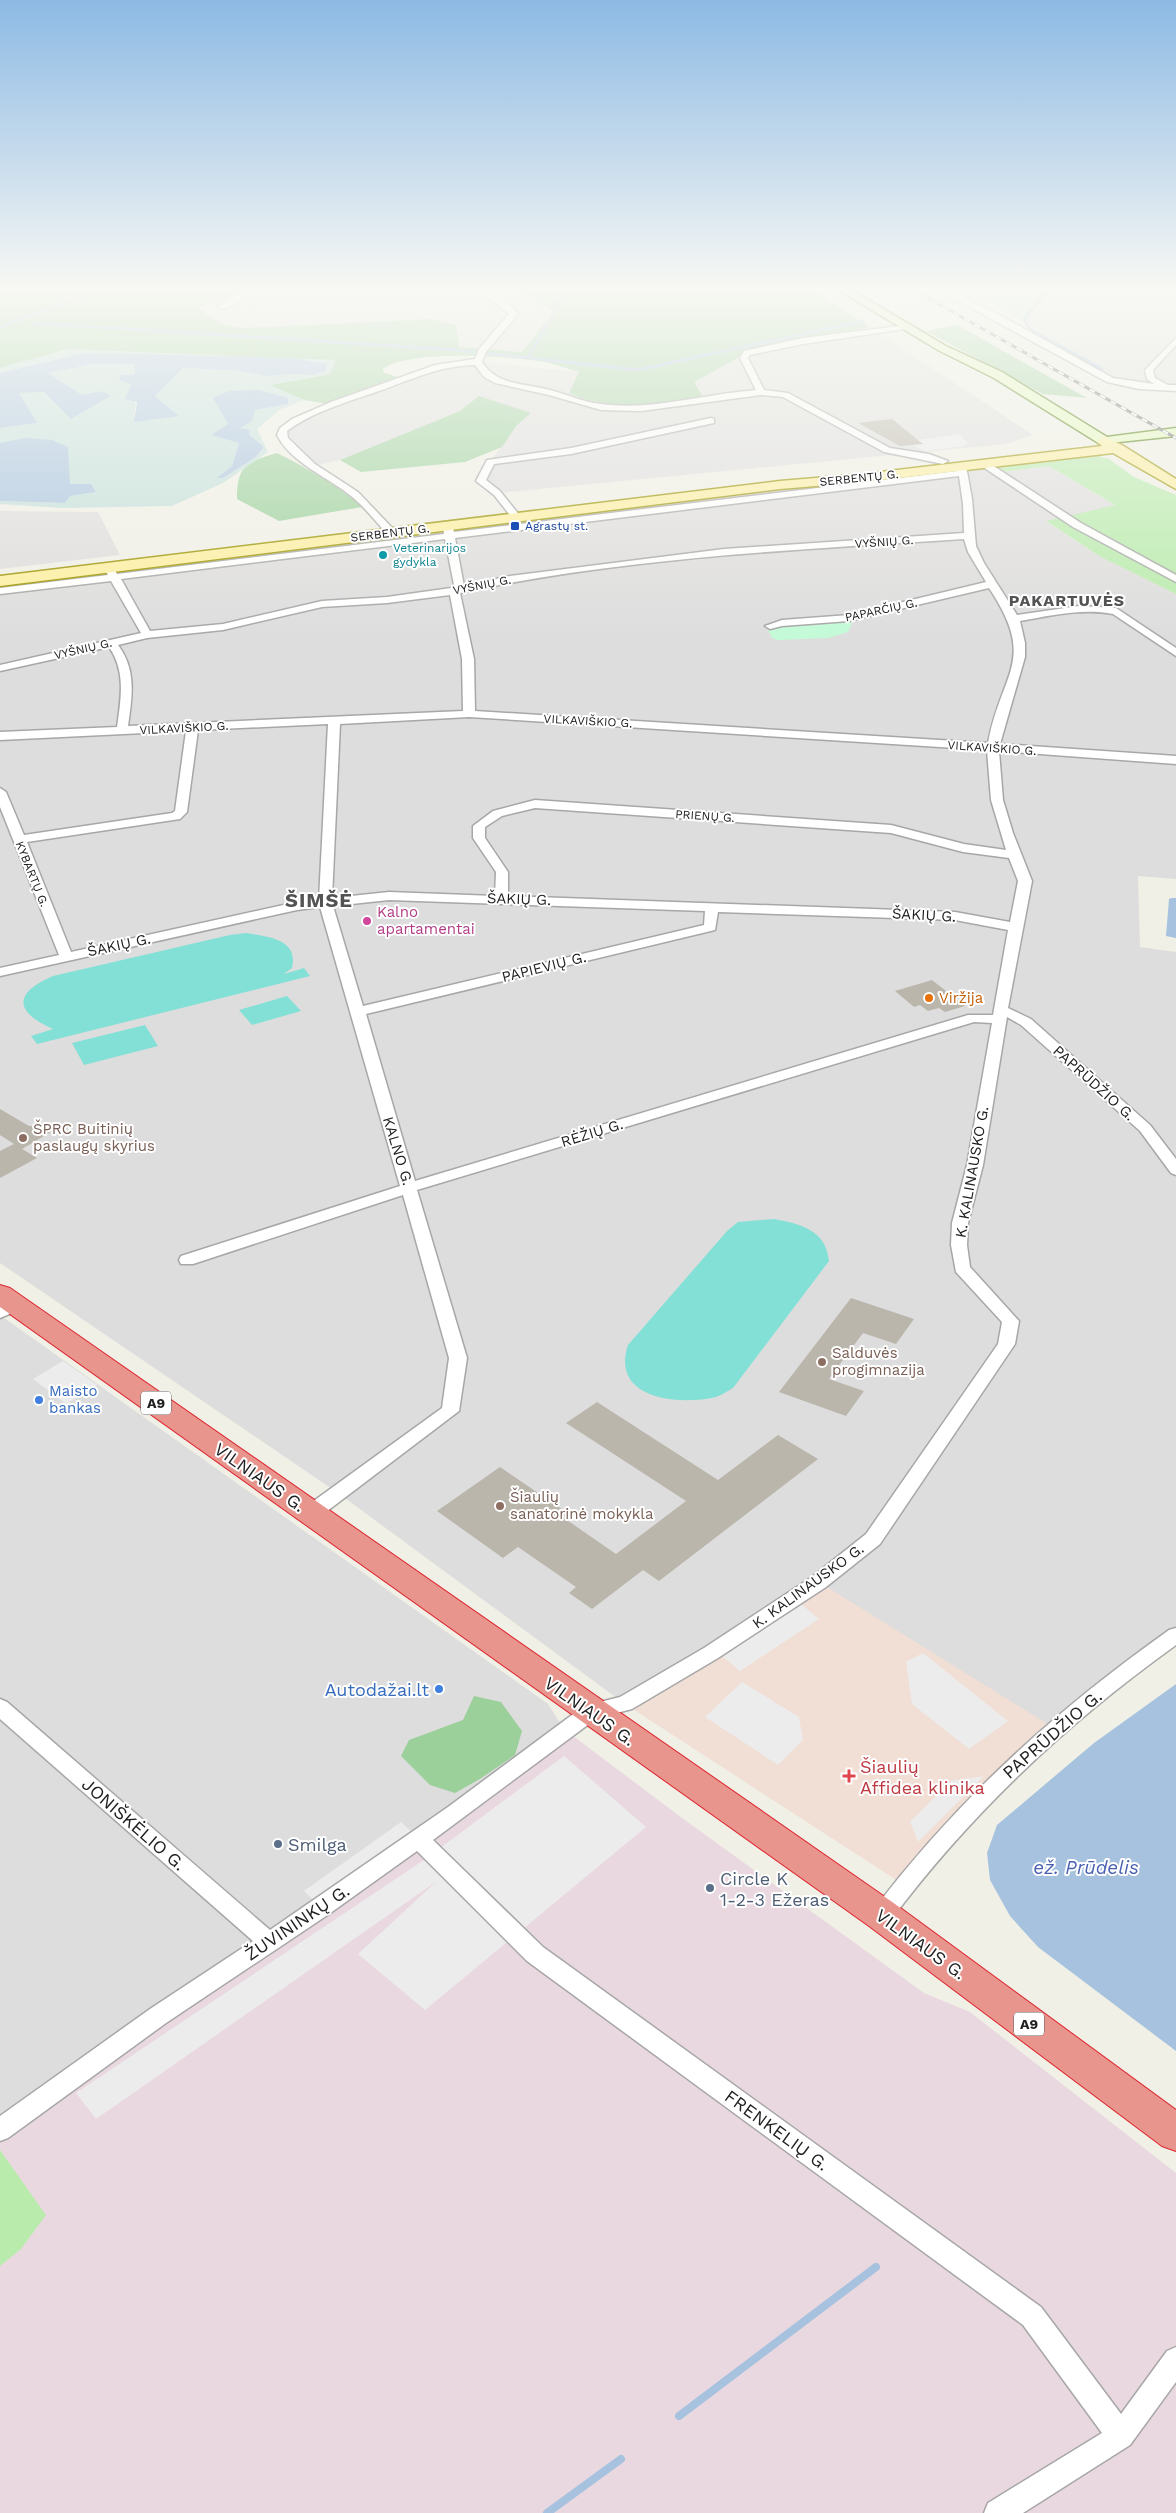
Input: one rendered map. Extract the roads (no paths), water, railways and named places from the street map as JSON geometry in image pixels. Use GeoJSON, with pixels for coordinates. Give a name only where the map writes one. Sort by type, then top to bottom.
{"type":"FeatureCollection","features":[{"type":"Feature","properties":{"kind":"highway","name":"VILNIAUS G."},"geometry":{"type":"LineString","coordinates":[[5,1304],[311,1513],[882,1915],[1176,2133]]}},
{"type":"Feature","properties":{"kind":"main road"},"geometry":{"type":"LineString","coordinates":[[1029,406],[1088,443],[1108,447]]}},
{"type":"Feature","properties":{"kind":"main road"},"geometry":{"type":"LineString","coordinates":[[1046,406],[1108,447],[1176,486]]}},
{"type":"Feature","properties":{"kind":"main road","name":"SERBENTŲ G."},"geometry":{"type":"LineString","coordinates":[[1108,447],[1176,432]]}},
{"type":"Feature","properties":{"kind":"main road","name":"SERBENTŲ G."},"geometry":{"type":"LineString","coordinates":[[0,581],[112,572],[392,533],[450,531],[516,517],[780,486],[962,469],[983,464],[1108,447],[1176,440]]}},
{"type":"Feature","properties":{"kind":"main road","name":"SERBENTŲ G."},"geometry":{"type":"LineString","coordinates":[[780,486],[943,460],[1088,443]]}},
{"type":"Feature","properties":{"kind":"street"},"geometry":{"type":"LineString","coordinates":[[331,406],[307,415],[283,430],[282,435],[312,466],[355,494],[392,533]]}},
{"type":"Feature","properties":{"kind":"street"},"geometry":{"type":"LineString","coordinates":[[599,406],[642,408],[659,406]]}},
{"type":"Feature","properties":{"kind":"street"},"geometry":{"type":"LineString","coordinates":[[806,406],[887,450],[930,455],[943,460]]}},
{"type":"Feature","properties":{"kind":"street"},"geometry":{"type":"LineString","coordinates":[[516,517],[497,494],[481,481],[490,462],[571,451],[711,421]]}},
{"type":"Feature","properties":{"kind":"street"},"geometry":{"type":"LineString","coordinates":[[983,464],[1033,494],[1077,526],[1176,579]]}},
{"type":"Feature","properties":{"kind":"street"},"geometry":{"type":"LineString","coordinates":[[0,591],[112,572],[962,469]]}},
{"type":"Feature","properties":{"kind":"street","name":"K. KALINAUSKO G."},"geometry":{"type":"LineString","coordinates":[[590,1711],[625,1704],[711,1653],[819,1582],[873,1539],[1006,1344],[1011,1321],[962,1268],[959,1245],[960,1223],[974,1165],[1015,926],[1024,894],[1025,881],[1014,854],[994,784],[993,748],[1019,668],[1020,640],[1012,619],[973,552],[969,536],[968,503],[962,469]]}},
{"type":"Feature","properties":{"kind":"street"},"geometry":{"type":"LineString","coordinates":[[450,531],[460,585],[454,591],[468,659],[469,714]]}},
{"type":"Feature","properties":{"kind":"street","name":"VYŠNIŲ G."},"geometry":{"type":"LineString","coordinates":[[0,668],[111,642],[147,635],[223,627],[322,604],[386,600],[454,591],[510,579],[700,554],[969,536]]}},
{"type":"Feature","properties":{"kind":"street"},"geometry":{"type":"LineString","coordinates":[[112,572],[147,635]]}},
{"type":"Feature","properties":{"kind":"street","name":"PAPARČIŲ G."},"geometry":{"type":"LineString","coordinates":[[770,626],[782,623],[849,618],[992,584]]}},
{"type":"Feature","properties":{"kind":"street"},"geometry":{"type":"LineString","coordinates":[[1012,619],[1095,608],[1116,611],[1176,653]]}},
{"type":"Feature","properties":{"kind":"street"},"geometry":{"type":"LineString","coordinates":[[111,642],[120,652],[128,673],[122,731]]}},
{"type":"Feature","properties":{"kind":"street","name":"VILKAVIŠKIO G."},"geometry":{"type":"LineString","coordinates":[[0,736],[469,714],[760,731],[1176,760]]}},
{"type":"Feature","properties":{"kind":"street","name":"KALNO G."},"geometry":{"type":"LineString","coordinates":[[311,1513],[450,1411],[458,1358],[410,1188],[325,902],[334,721]]}},
{"type":"Feature","properties":{"kind":"street"},"geometry":{"type":"LineString","coordinates":[[18,840],[176,816],[182,812],[192,728]]}},
{"type":"Feature","properties":{"kind":"street","name":"KYBARTŲ G."},"geometry":{"type":"LineString","coordinates":[[0,792],[66,956]]}},
{"type":"Feature","properties":{"kind":"street","name":"PRIENŲ G."},"geometry":{"type":"LineString","coordinates":[[501,898],[502,872],[479,838],[479,826],[491,816],[505,810],[535,804],[892,829],[963,848],[998,854],[1014,854]]}},
{"type":"Feature","properties":{"kind":"street","name":"ŠAKIŲ G."},"geometry":{"type":"LineString","coordinates":[[0,972],[297,906],[389,896],[501,898],[955,916],[1015,926]]}},
{"type":"Feature","properties":{"kind":"street","name":"PAPIEVIŲ G."},"geometry":{"type":"LineString","coordinates":[[358,1012],[710,927],[712,906]]}},
{"type":"Feature","properties":{"kind":"street","name":"PAPRŪDŽIO G."},"geometry":{"type":"LineString","coordinates":[[1000,1015],[1009,1012],[1026,1022],[1137,1122],[1176,1170]]}},
{"type":"Feature","properties":{"kind":"street","name":"RĖŽIŲ G."},"geometry":{"type":"LineString","coordinates":[[187,1260],[410,1188],[973,1018],[1000,1015]]}},
{"type":"Feature","properties":{"kind":"street","name":"PAPRŪDŽIO G."},"geometry":{"type":"LineString","coordinates":[[882,1915],[927,1856],[1018,1761],[1054,1728],[1133,1665],[1176,1635]]}},
{"type":"Feature","properties":{"kind":"street","name":"JONIŠKĖLIO G."},"geometry":{"type":"LineString","coordinates":[[0,1706],[268,1942]]}},
{"type":"Feature","properties":{"kind":"street","name":"ŽUVININKŲ G."},"geometry":{"type":"LineString","coordinates":[[0,2130],[158,2016],[321,1908],[590,1711]]}},
{"type":"Feature","properties":{"kind":"street","name":"FRENKELIŲ G."},"geometry":{"type":"LineString","coordinates":[[418,1838],[535,1954],[1032,2316],[1121,2436]]}},
{"type":"Feature","properties":{"kind":"street"},"geometry":{"type":"LineString","coordinates":[[998,2513],[1121,2436],[1176,2360]]}},
{"type":"Feature","properties":{"kind":"water"},"geometry":{"type":"Polygon","coordinates":[[[0,406],[27,406],[37,423],[0,428],[0,406]]]}},
{"type":"Feature","properties":{"kind":"water"},"geometry":{"type":"Polygon","coordinates":[[[58,406],[93,406],[71,419],[58,406]]]}},
{"type":"Feature","properties":{"kind":"water"},"geometry":{"type":"Polygon","coordinates":[[[136,406],[167,406],[179,416],[134,422],[136,406]]]}},
{"type":"Feature","properties":{"kind":"water"},"geometry":{"type":"Polygon","coordinates":[[[218,406],[275,406],[255,410],[252,421],[240,428],[250,430],[249,435],[264,447],[256,457],[223,478],[217,478],[232,466],[239,443],[211,435],[228,424],[218,406]]]}},
{"type":"Feature","properties":{"kind":"water"},"geometry":{"type":"Polygon","coordinates":[[[25,438],[52,440],[68,447],[70,484],[91,484],[96,492],[70,496],[65,503],[0,501],[0,443],[25,438]]]}},
{"type":"Feature","properties":{"kind":"water"},"geometry":{"type":"Polygon","coordinates":[[[1176,898],[1176,938],[1166,936],[1169,899],[1176,898]]]}},
{"type":"Feature","properties":{"kind":"water","name":"ež. Prūdelis"},"geometry":{"type":"Polygon","coordinates":[[[1176,1684],[1176,2051],[1038,1947],[1010,1916],[990,1880],[987,1853],[997,1825],[1094,1743],[1176,1684]]]}},
{"type":"Feature","properties":{"kind":"waterway"},"geometry":{"type":"LineString","coordinates":[[679,2416],[876,2267]]}},
{"type":"Feature","properties":{"kind":"waterway"},"geometry":{"type":"LineString","coordinates":[[547,2513],[621,2459]]}},
{"type":"Feature","properties":{"kind":"railway"},"geometry":{"type":"LineString","coordinates":[[1120,406],[1176,438]]}},
{"type":"Feature","properties":{"kind":"place","name":"Agrastų st."},"geometry":{"type":"Point","coordinates":[515,526]}},
{"type":"Feature","properties":{"kind":"place","name":"Veterinarijos gydykla"},"geometry":{"type":"Point","coordinates":[383,555]}},
{"type":"Feature","properties":{"kind":"place","name":"Kalno apartamentai"},"geometry":{"type":"Point","coordinates":[367,921]}},
{"type":"Feature","properties":{"kind":"place","name":"Viržija"},"geometry":{"type":"Point","coordinates":[929,998]}},
{"type":"Feature","properties":{"kind":"place","name":"ŠPRC Buitinių paslaugų skyrius"},"geometry":{"type":"Point","coordinates":[23,1138]}},
{"type":"Feature","properties":{"kind":"place","name":"Salduvės progimnazija"},"geometry":{"type":"Point","coordinates":[822,1362]}},
{"type":"Feature","properties":{"kind":"place","name":"Maisto bankas"},"geometry":{"type":"Point","coordinates":[39,1400]}},
{"type":"Feature","properties":{"kind":"place","name":"Šiaulių sanatorinė mokykla"},"geometry":{"type":"Point","coordinates":[500,1506]}},
{"type":"Feature","properties":{"kind":"place","name":"Autodažai.lt"},"geometry":{"type":"Point","coordinates":[439,1689]}},
{"type":"Feature","properties":{"kind":"place","name":"Šiaulių Affidea klinika"},"geometry":{"type":"Point","coordinates":[849,1776]}},
{"type":"Feature","properties":{"kind":"place","name":"Smilga"},"geometry":{"type":"Point","coordinates":[278,1844]}},
{"type":"Feature","properties":{"kind":"place","name":"Circle K 1-2-3 Ežeras"},"geometry":{"type":"Point","coordinates":[710,1888]}},
{"type":"Feature","properties":{"kind":"district","name":"PAKARTUVĖS"},"geometry":{"type":"Point","coordinates":[1067,600]}},
{"type":"Feature","properties":{"kind":"district","name":"ŠIMŠĖ"},"geometry":{"type":"Point","coordinates":[319,900]}}]}
